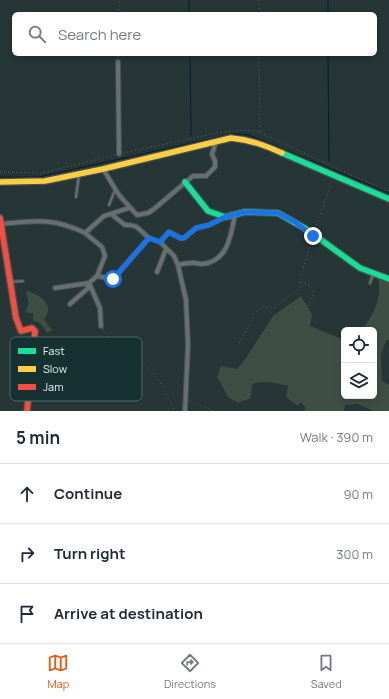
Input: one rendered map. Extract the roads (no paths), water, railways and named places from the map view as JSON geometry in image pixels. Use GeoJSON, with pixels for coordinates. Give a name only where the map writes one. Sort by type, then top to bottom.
{"type":"FeatureCollection","features":[{"type":"Feature","properties":{"kind":"street"},"geometry":{"type":"LineString","coordinates":[[118,62],[119,154]]}},
{"type":"Feature","properties":{"kind":"street"},"geometry":{"type":"LineString","coordinates":[[0,182],[45,181],[103,169],[231,138],[254,142],[389,199]]}},
{"type":"Feature","properties":{"kind":"street"},"geometry":{"type":"LineString","coordinates":[[103,169],[129,208],[137,215],[148,213],[193,176],[206,176],[215,167],[216,161],[212,154],[216,142]]}},
{"type":"Feature","properties":{"kind":"street"},"geometry":{"type":"LineString","coordinates":[[185,182],[208,211],[225,217]]}},
{"type":"Feature","properties":{"kind":"street"},"geometry":{"type":"LineString","coordinates":[[85,233],[104,216],[129,208]]}},
{"type":"Feature","properties":{"kind":"street"},"geometry":{"type":"LineString","coordinates":[[160,242],[169,232],[180,238],[184,238],[196,228],[209,225],[235,214],[245,212],[278,213],[295,222],[360,268],[389,279]]}},
{"type":"Feature","properties":{"kind":"street"},"geometry":{"type":"LineString","coordinates":[[111,214],[125,225],[133,224],[149,238],[160,242],[174,256],[178,265],[186,300],[188,344],[186,411]]}},
{"type":"Feature","properties":{"kind":"street"},"geometry":{"type":"LineString","coordinates":[[178,265],[190,262],[202,264],[210,262],[221,256],[227,248],[232,234],[235,214]]}},
{"type":"Feature","properties":{"kind":"street"},"geometry":{"type":"LineString","coordinates":[[0,218],[16,318],[21,331],[32,328],[35,331],[34,337]]}},
{"type":"Feature","properties":{"kind":"street"},"geometry":{"type":"LineString","coordinates":[[0,224],[54,221],[73,227],[85,233],[102,247],[105,256],[97,276],[89,283],[87,289],[70,304]]}},
{"type":"Feature","properties":{"kind":"street"},"geometry":{"type":"LineString","coordinates":[[97,276],[113,279],[149,238]]}},
{"type":"Feature","properties":{"kind":"street"},"geometry":{"type":"LineString","coordinates":[[157,272],[166,249]]}},
{"type":"Feature","properties":{"kind":"street"},"geometry":{"type":"LineString","coordinates":[[55,288],[89,283]]}},
{"type":"Feature","properties":{"kind":"street"},"geometry":{"type":"LineString","coordinates":[[89,283],[100,308],[102,326]]}},
{"type":"Feature","properties":{"kind":"street"},"geometry":{"type":"LineString","coordinates":[[27,411],[28,401]]}},
{"type":"Feature","properties":{"kind":"lane"},"geometry":{"type":"LineString","coordinates":[[76,197],[79,173]]}},
{"type":"Feature","properties":{"kind":"lane"},"geometry":{"type":"LineString","coordinates":[[109,205],[116,189]]}},
{"type":"Feature","properties":{"kind":"lane"},"geometry":{"type":"LineString","coordinates":[[370,283],[373,274]]}},
{"type":"Feature","properties":{"kind":"lane"},"geometry":{"type":"LineString","coordinates":[[10,282],[23,281]]}},
{"type":"Feature","properties":{"kind":"waterway"},"geometry":{"type":"LineString","coordinates":[[189,0],[189,12]]}},
{"type":"Feature","properties":{"kind":"waterway"},"geometry":{"type":"LineString","coordinates":[[328,0],[328,12]]}},
{"type":"Feature","properties":{"kind":"waterway"},"geometry":{"type":"LineString","coordinates":[[190,56],[191,135]]}},
{"type":"Feature","properties":{"kind":"waterway"},"geometry":{"type":"LineString","coordinates":[[328,56],[329,161]]}},
{"type":"Feature","properties":{"kind":"waterway"},"geometry":{"type":"LineString","coordinates":[[0,177],[39,177],[232,134],[249,135],[389,193]]}}]}
